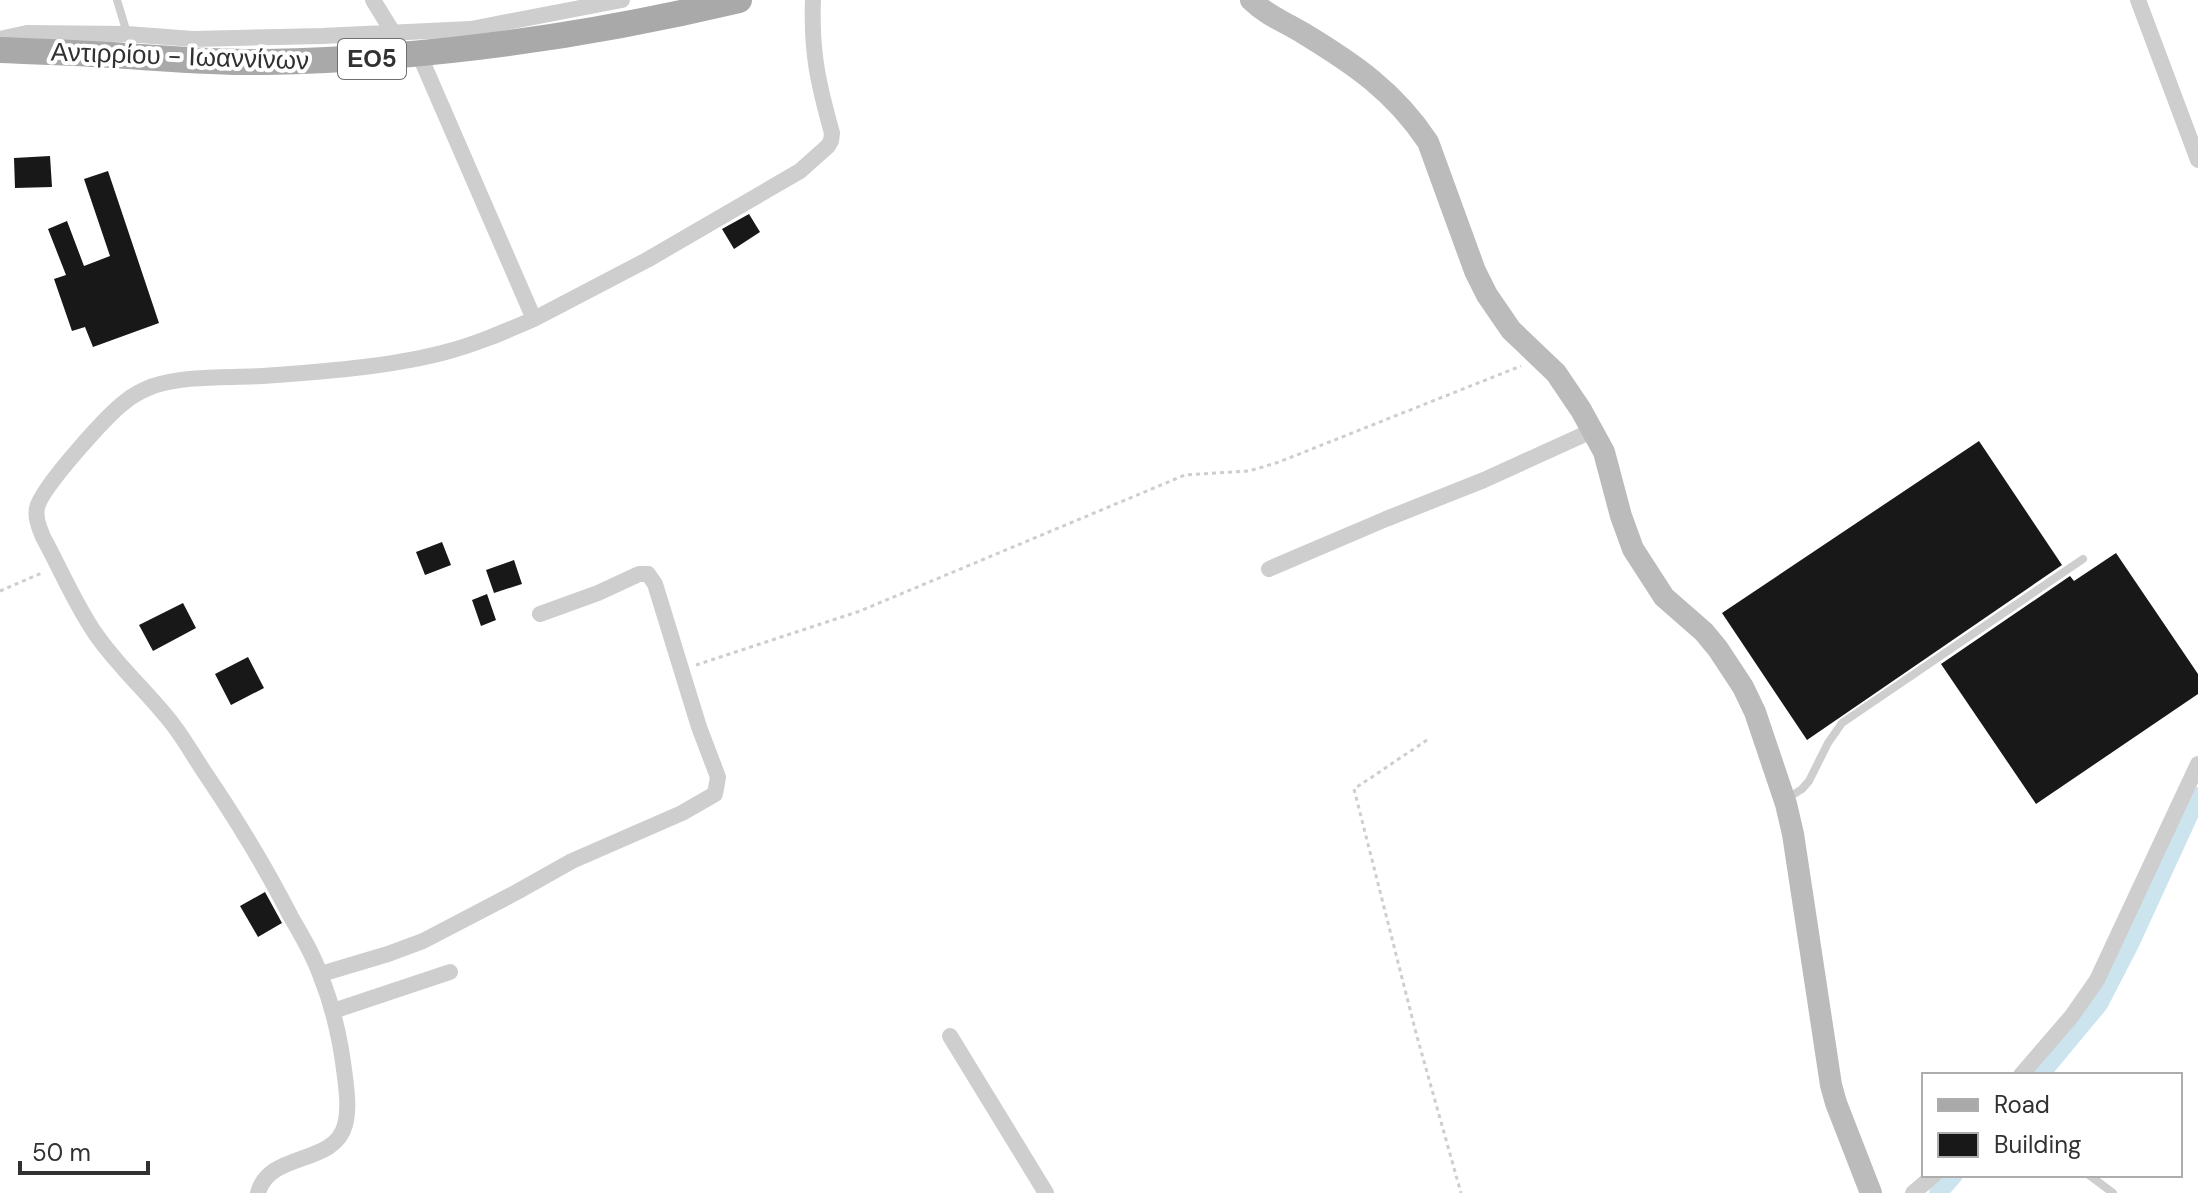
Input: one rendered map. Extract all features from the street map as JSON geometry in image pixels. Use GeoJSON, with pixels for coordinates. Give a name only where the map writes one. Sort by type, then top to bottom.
{"type":"FeatureCollection","features":[{"type":"Feature","properties":{"kind":"main road","name":"Αντιρρίου - Ιωαννίνων"},"geometry":{"type":"LineString","coordinates":[[0,50],[200,62],[415,55],[588,32],[691,5],[739,0]]}},
{"type":"Feature","properties":{"kind":"street"},"geometry":{"type":"LineString","coordinates":[[373,0],[392,32],[415,55],[534,319]]}},
{"type":"Feature","properties":{"kind":"street"},"geometry":{"type":"LineString","coordinates":[[0,39],[27,33],[127,34],[193,39],[471,29],[622,0]]}},
{"type":"Feature","properties":{"kind":"street"},"geometry":{"type":"LineString","coordinates":[[258,1193],[262,1181],[271,1173],[328,1147],[343,1131],[346,1088],[333,1011],[321,974],[235,817],[176,728],[114,658],[93,629],[38,526],[36,516],[39,502],[106,419],[139,392],[167,382],[262,376],[422,358],[475,343],[575,299],[800,171],[828,146],[832,133],[813,55],[813,0]]}},
{"type":"Feature","properties":{"kind":"street"},"geometry":{"type":"LineString","coordinates":[[1251,0],[1273,18],[1340,56],[1391,95],[1428,142],[1475,271],[1487,295],[1511,330],[1564,384],[1594,430],[1604,452],[1633,549],[1664,597],[1704,632],[1737,677],[1755,712],[1784,800],[1798,864],[1831,1085],[1871,1193]]}},
{"type":"Feature","properties":{"kind":"street"},"geometry":{"type":"LineString","coordinates":[[2138,0],[2198,160]]}},
{"type":"Feature","properties":{"kind":"street"},"geometry":{"type":"LineString","coordinates":[[1269,569],[1484,480],[1594,430]]}},
{"type":"Feature","properties":{"kind":"street"},"geometry":{"type":"LineString","coordinates":[[321,974],[423,941],[572,861],[682,813],[715,794],[718,777],[706,750],[655,584],[648,574],[639,574],[540,614]]}},
{"type":"Feature","properties":{"kind":"street"},"geometry":{"type":"LineString","coordinates":[[2023,1073],[2071,1017],[2097,980],[2198,764]]}},
{"type":"Feature","properties":{"kind":"street"},"geometry":{"type":"LineString","coordinates":[[333,1011],[450,972]]}},
{"type":"Feature","properties":{"kind":"street"},"geometry":{"type":"LineString","coordinates":[[950,1036],[1046,1193]]}},
{"type":"Feature","properties":{"kind":"street"},"geometry":{"type":"LineString","coordinates":[[1913,1193],[1932,1177]]}},
{"type":"Feature","properties":{"kind":"lane"},"geometry":{"type":"LineString","coordinates":[[117,0],[127,34]]}},
{"type":"Feature","properties":{"kind":"lane"},"geometry":{"type":"LineString","coordinates":[[1784,800],[1809,781],[1842,723],[2083,559]]}},
{"type":"Feature","properties":{"kind":"lane"},"geometry":{"type":"LineString","coordinates":[[2092,1177],[2113,1193]]}},
{"type":"Feature","properties":{"kind":"path"},"geometry":{"type":"LineString","coordinates":[[681,670],[860,611],[1185,475],[1249,471],[1279,462],[1515,370],[1538,356]]}},
{"type":"Feature","properties":{"kind":"path"},"geometry":{"type":"LineString","coordinates":[[0,591],[59,566]]}},
{"type":"Feature","properties":{"kind":"path"},"geometry":{"type":"LineString","coordinates":[[1427,740],[1354,789],[1416,1033],[1461,1193]]}},
{"type":"Feature","properties":{"kind":"building"},"geometry":{"type":"Polygon","coordinates":[[[50,156],[52,187],[15,188],[14,158],[50,156]]]}},
{"type":"Feature","properties":{"kind":"building"},"geometry":{"type":"Polygon","coordinates":[[[108,171],[159,323],[93,347],[85,327],[72,331],[54,279],[66,275],[48,229],[67,221],[84,266],[110,256],[84,179],[108,171]]]}},
{"type":"Feature","properties":{"kind":"building"},"geometry":{"type":"Polygon","coordinates":[[[749,214],[760,232],[734,249],[722,229],[749,214]]]}},
{"type":"Feature","properties":{"kind":"building"},"geometry":{"type":"Polygon","coordinates":[[[1979,441],[2062,565],[1807,740],[1722,613],[1979,441]]]}},
{"type":"Feature","properties":{"kind":"building"},"geometry":{"type":"Polygon","coordinates":[[[442,542],[451,565],[425,575],[416,552],[442,542]]]}},
{"type":"Feature","properties":{"kind":"building"},"geometry":{"type":"Polygon","coordinates":[[[2116,553],[2198,674],[2198,694],[2036,804],[1941,664],[2070,576],[2074,581],[2116,553]]]}},
{"type":"Feature","properties":{"kind":"building"},"geometry":{"type":"Polygon","coordinates":[[[514,560],[522,584],[494,593],[486,570],[514,560]]]}},
{"type":"Feature","properties":{"kind":"building"},"geometry":{"type":"Polygon","coordinates":[[[487,594],[496,620],[481,626],[472,600],[487,594]]]}},
{"type":"Feature","properties":{"kind":"building"},"geometry":{"type":"Polygon","coordinates":[[[183,603],[196,628],[153,651],[139,625],[183,603]]]}},
{"type":"Feature","properties":{"kind":"building"},"geometry":{"type":"Polygon","coordinates":[[[248,657],[264,688],[231,705],[215,674],[248,657]]]}},
{"type":"Feature","properties":{"kind":"building"},"geometry":{"type":"Polygon","coordinates":[[[265,892],[282,923],[258,937],[240,906],[265,892]]]}},
{"type":"Feature","properties":{"kind":"waterway"},"geometry":{"type":"LineString","coordinates":[[2042,1073],[2099,1004],[2198,796]]}},
{"type":"Feature","properties":{"kind":"waterway"},"geometry":{"type":"LineString","coordinates":[[1938,1193],[1952,1177]]}}]}
